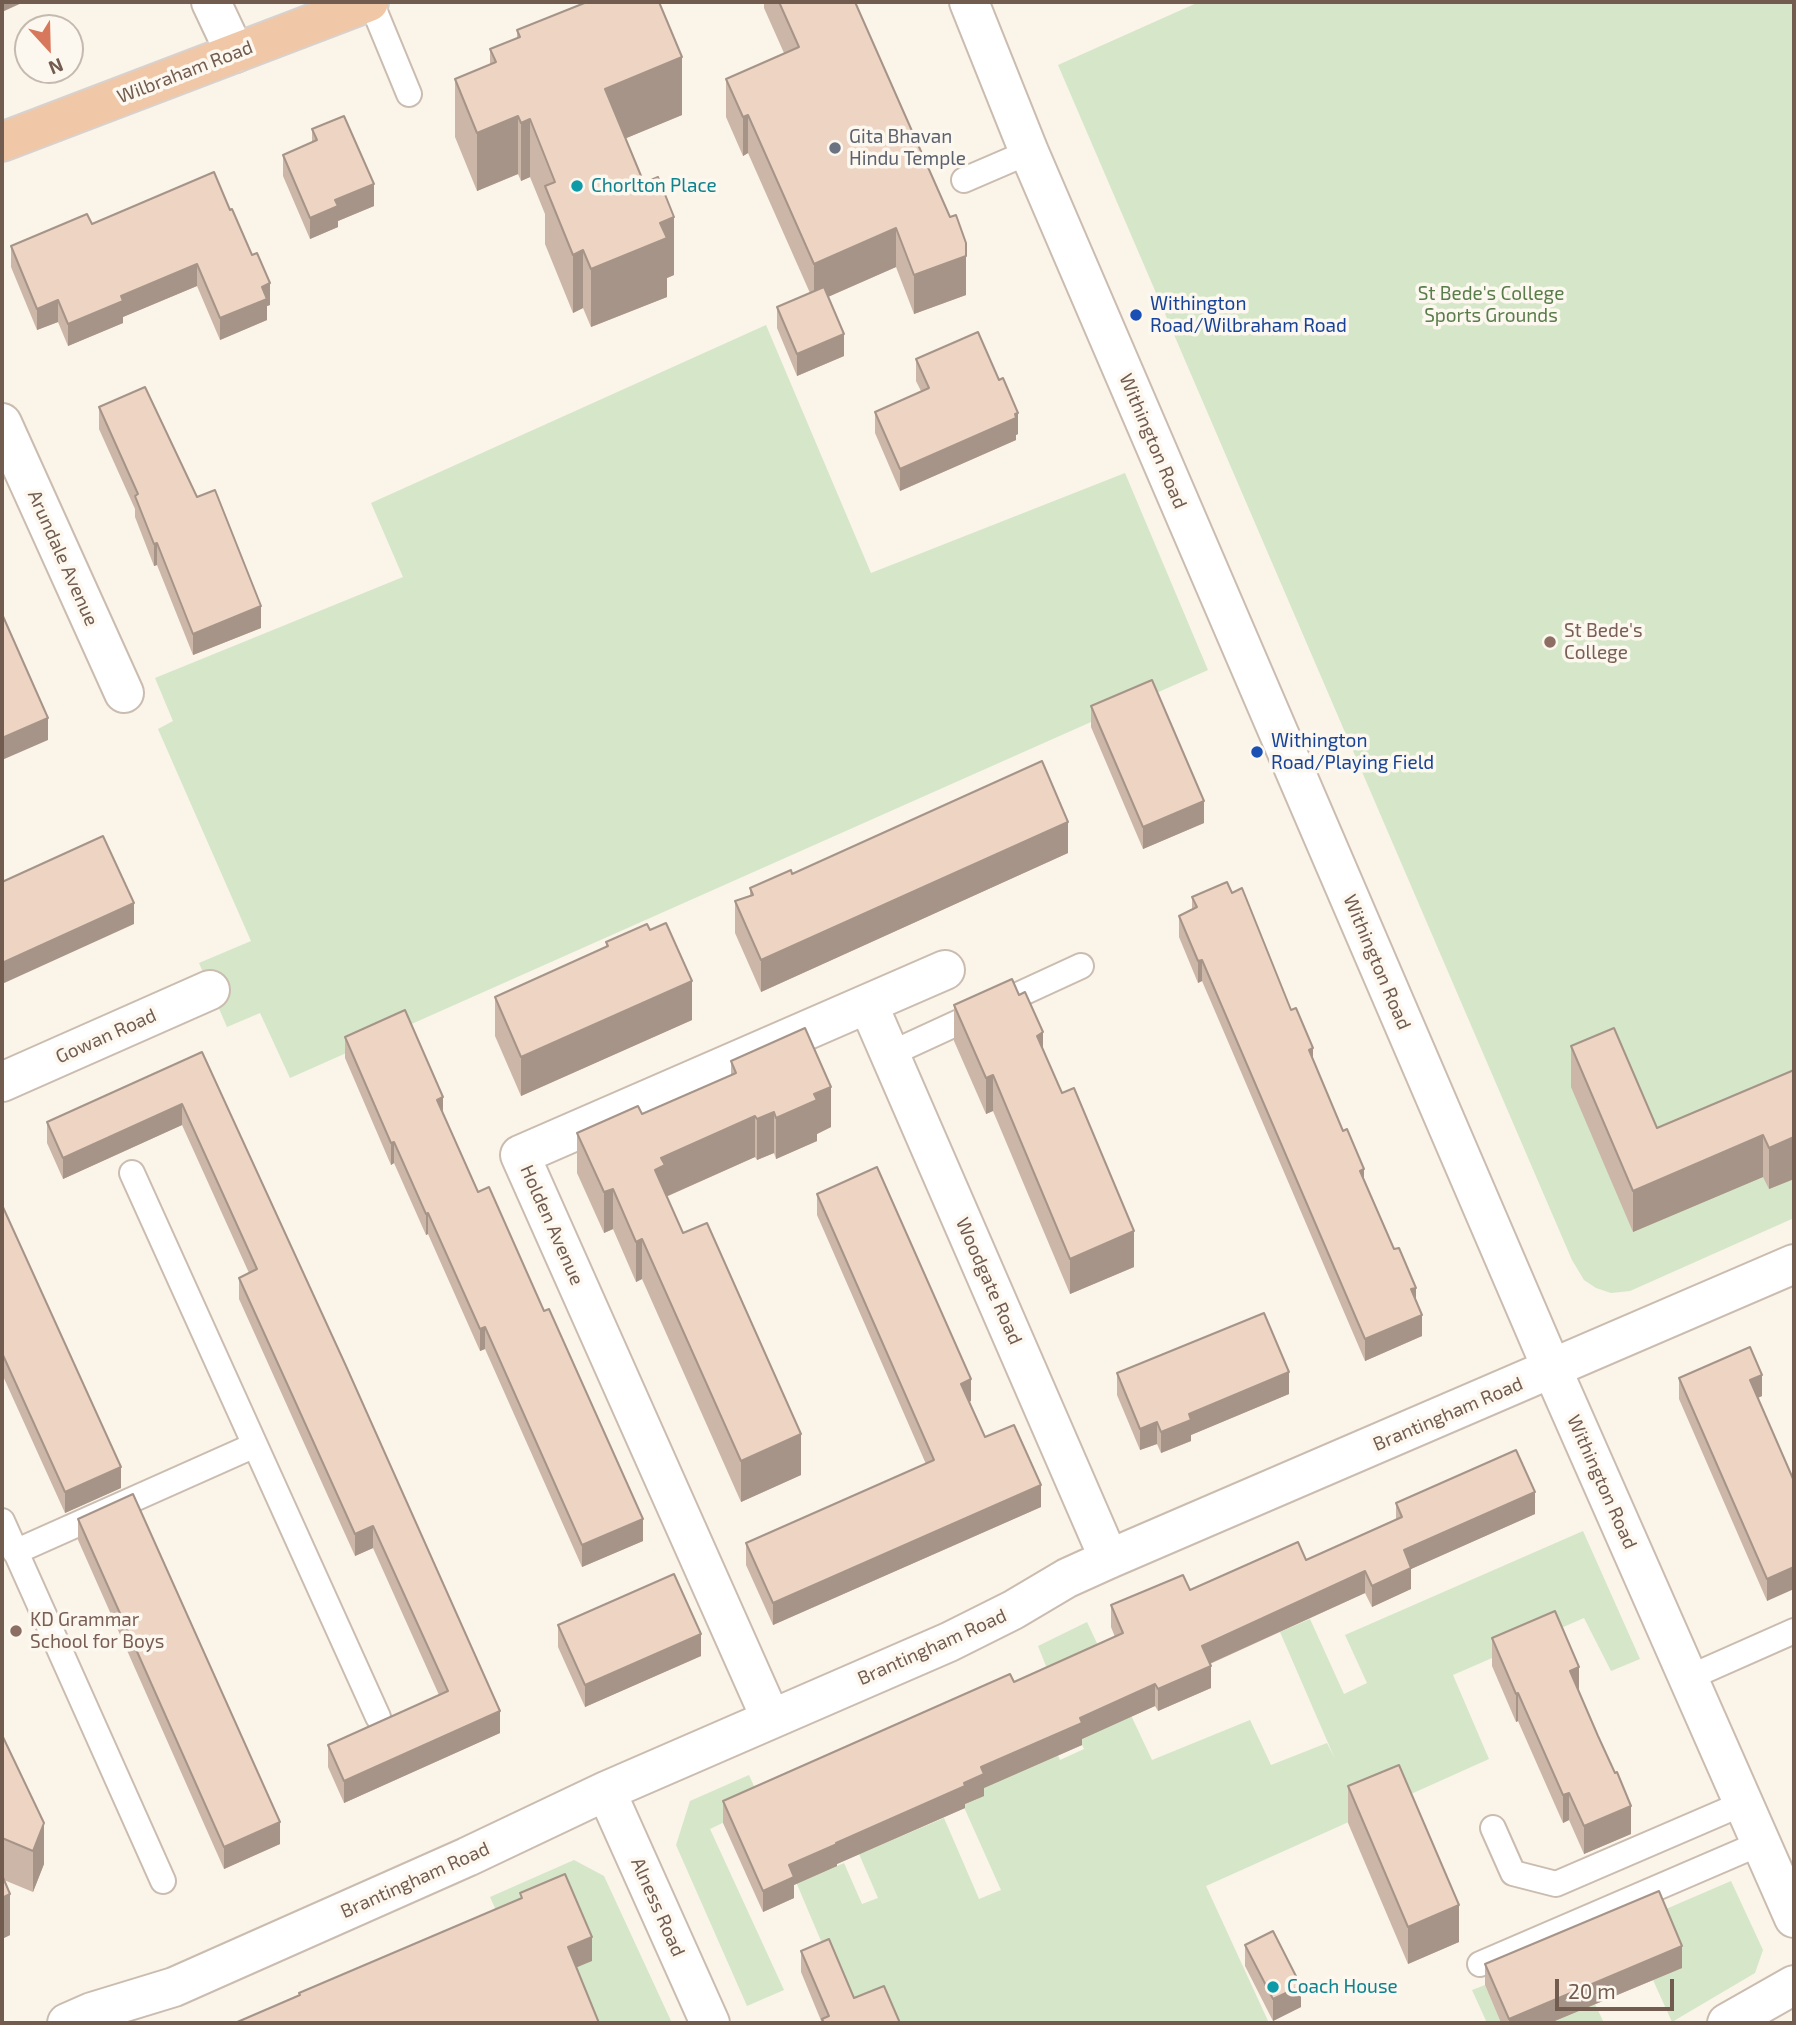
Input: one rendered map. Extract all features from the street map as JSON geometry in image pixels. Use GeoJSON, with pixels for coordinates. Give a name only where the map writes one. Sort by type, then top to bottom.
{"type":"FeatureCollection","features":[{"type":"Feature","properties":{"kind":"highway","name":"Wilbraham Road"},"geometry":{"type":"LineString","coordinates":[[2,142],[370,2]]}},
{"type":"Feature","properties":{"kind":"street"},"geometry":{"type":"LineString","coordinates":[[211,2],[234,53]]}},
{"type":"Feature","properties":{"kind":"street","name":"Withington Road"},"geometry":{"type":"LineString","coordinates":[[968,2],[1029,152],[1552,1369],[1794,1918]]}},
{"type":"Feature","properties":{"kind":"street","name":"Arundale Avenue"},"geometry":{"type":"LineString","coordinates":[[3,431],[124,693]]}},
{"type":"Feature","properties":{"kind":"street","name":"Holden Avenue"},"geometry":{"type":"LineString","coordinates":[[771,1719],[520,1155],[945,971]]}},
{"type":"Feature","properties":{"kind":"street","name":"Gowan Road"},"geometry":{"type":"LineString","coordinates":[[2,1082],[211,990]]}},
{"type":"Feature","properties":{"kind":"street","name":"Woodgate Road"},"geometry":{"type":"LineString","coordinates":[[868,1004],[1109,1559]]}},
{"type":"Feature","properties":{"kind":"street","name":"Brantingham Road"},"geometry":{"type":"LineString","coordinates":[[67,2023],[92,2012],[174,1987],[393,1890],[606,1791],[949,1642],[1013,1610],[1067,1578],[1109,1559],[1794,1264]]}},
{"type":"Feature","properties":{"kind":"street","name":"Alness Road"},"geometry":{"type":"LineString","coordinates":[[606,1791],[710,2023]]}},
{"type":"Feature","properties":{"kind":"street"},"geometry":{"type":"LineString","coordinates":[[1727,2023],[1794,1985]]}},
{"type":"Feature","properties":{"kind":"lane"},"geometry":{"type":"LineString","coordinates":[[370,2],[409,93]]}},
{"type":"Feature","properties":{"kind":"lane"},"geometry":{"type":"LineString","coordinates":[[964,180],[1029,152]]}},
{"type":"Feature","properties":{"kind":"lane"},"geometry":{"type":"LineString","coordinates":[[890,1054],[1081,966]]}},
{"type":"Feature","properties":{"kind":"lane"},"geometry":{"type":"LineString","coordinates":[[132,1173],[378,1717]]}},
{"type":"Feature","properties":{"kind":"lane"},"geometry":{"type":"LineString","coordinates":[[15,1552],[255,1446]]}},
{"type":"Feature","properties":{"kind":"lane"},"geometry":{"type":"LineString","coordinates":[[2,1521],[163,1881]]}},
{"type":"Feature","properties":{"kind":"lane"},"geometry":{"type":"LineString","coordinates":[[1688,1678],[1794,1630]]}},
{"type":"Feature","properties":{"kind":"lane"},"geometry":{"type":"LineString","coordinates":[[1493,1828],[1513,1872],[1556,1884],[1744,1803]]}},
{"type":"Feature","properties":{"kind":"lane"},"geometry":{"type":"LineString","coordinates":[[1480,1964],[1762,1843]]}},
{"type":"Feature","properties":{"kind":"green space","name":"St Bede's College Sports Grounds"},"geometry":{"type":"Polygon","coordinates":[[[1199,2],[1794,2],[1794,1218],[1630,1291],[1611,1293],[1596,1288],[1584,1280],[1572,1260],[1058,65],[1199,2]]]}},
{"type":"Feature","properties":{"kind":"green space"},"geometry":{"type":"Polygon","coordinates":[[[766,325],[871,573],[1125,473],[1208,670],[290,1078],[260,1013],[227,1027],[199,963],[251,941],[158,729],[173,721],[155,678],[403,577],[371,503],[766,325]]]}},
{"type":"Feature","properties":{"kind":"green space"},"geometry":{"type":"Polygon","coordinates":[[[1583,1531],[1640,1659],[1611,1671],[1584,1618],[1453,1675],[1489,1759],[1206,1886],[1269,2023],[891,2023],[849,2007],[788,1863],[837,1866],[844,1863],[862,1904],[878,1898],[859,1854],[944,1818],[979,1899],[1001,1890],[963,1805],[977,1779],[1057,1754],[1060,1760],[1084,1749],[1038,1646],[1087,1622],[1152,1760],[1250,1720],[1271,1765],[1327,1743],[1335,1759],[1280,1632],[1310,1619],[1344,1694],[1367,1683],[1345,1635],[1583,1531]]]}},
{"type":"Feature","properties":{"kind":"green space"},"geometry":{"type":"Polygon","coordinates":[[[749,1775],[762,1804],[710,1829],[784,1990],[747,2006],[676,1845],[690,1801],[749,1775]]]}},
{"type":"Feature","properties":{"kind":"green space"},"geometry":{"type":"Polygon","coordinates":[[[574,1860],[604,1876],[672,2023],[458,2023],[533,1992],[490,1897],[574,1860]]]}},
{"type":"Feature","properties":{"kind":"green space"},"geometry":{"type":"Polygon","coordinates":[[[1731,1881],[1763,1950],[1755,1973],[1672,2022],[1653,1980],[1682,1967],[1659,1912],[1731,1881]]]}},
{"type":"Feature","properties":{"kind":"green space"},"geometry":{"type":"Polygon","coordinates":[[[1485,1985],[1501,2023],[1487,2023],[1472,1990],[1485,1985]]]}},
{"type":"Feature","properties":{"kind":"green space"},"geometry":{"type":"Polygon","coordinates":[[[1595,2004],[1604,2023],[1550,2023],[1595,2004]]]}},
{"type":"Feature","properties":{"kind":"building"},"geometry":{"type":"Polygon","coordinates":[[[587,2],[659,2],[682,57],[605,89],[644,183],[658,177],[674,217],[660,223],[667,238],[591,269],[583,250],[573,255],[545,186],[555,182],[530,119],[521,123],[518,116],[477,133],[455,79],[496,62],[490,49],[520,37],[517,30],[587,2]]]}},
{"type":"Feature","properties":{"kind":"building","name":"Gita Bhavan Hindu Temple"},"geometry":{"type":"Polygon","coordinates":[[[779,2],[855,2],[950,217],[956,215],[966,243],[966,256],[914,275],[896,228],[814,264],[748,115],[743,117],[726,79],[799,47],[779,2]]]}},
{"type":"Feature","properties":{"kind":"building"},"geometry":{"type":"Polygon","coordinates":[[[344,116],[374,184],[335,200],[338,206],[310,218],[283,155],[317,140],[312,129],[344,116]]]}},
{"type":"Feature","properties":{"kind":"building"},"geometry":{"type":"Polygon","coordinates":[[[214,172],[252,255],[257,253],[270,283],[262,287],[267,299],[220,318],[197,264],[121,296],[123,301],[68,324],[58,300],[37,309],[11,246],[87,214],[92,224],[214,172]]]}},
{"type":"Feature","properties":{"kind":"building"},"geometry":{"type":"Polygon","coordinates":[[[824,287],[844,334],[797,354],[777,307],[824,287]]]}},
{"type":"Feature","properties":{"kind":"building"},"geometry":{"type":"Polygon","coordinates":[[[978,332],[999,380],[1003,378],[1018,413],[1015,414],[1016,418],[900,469],[875,412],[929,388],[916,359],[978,332]]]}},
{"type":"Feature","properties":{"kind":"building"},"geometry":{"type":"Polygon","coordinates":[[[145,387],[197,497],[215,490],[261,606],[193,634],[135,496],[138,494],[99,407],[145,387]]]}},
{"type":"Feature","properties":{"kind":"building"},"geometry":{"type":"Polygon","coordinates":[[[2,614],[48,718],[2,738],[2,614]]]}},
{"type":"Feature","properties":{"kind":"building"},"geometry":{"type":"Polygon","coordinates":[[[1152,680],[1204,801],[1143,827],[1091,706],[1152,680]]]}},
{"type":"Feature","properties":{"kind":"building"},"geometry":{"type":"Polygon","coordinates":[[[1042,761],[1068,822],[761,960],[735,901],[753,895],[750,888],[791,870],[792,874],[1042,761]]]}},
{"type":"Feature","properties":{"kind":"building"},"geometry":{"type":"Polygon","coordinates":[[[103,836],[134,903],[2,963],[2,882],[103,836]]]}},
{"type":"Feature","properties":{"kind":"building"},"geometry":{"type":"Polygon","coordinates":[[[1227,882],[1232,893],[1242,888],[1291,1010],[1296,1008],[1313,1048],[1309,1050],[1343,1131],[1347,1129],[1364,1169],[1360,1171],[1394,1249],[1399,1248],[1416,1288],[1411,1289],[1422,1315],[1365,1339],[1202,960],[1198,961],[1179,916],[1197,907],[1192,897],[1227,882]]]}},
{"type":"Feature","properties":{"kind":"building"},"geometry":{"type":"Polygon","coordinates":[[[666,923],[692,981],[521,1057],[495,997],[608,946],[606,942],[647,924],[650,930],[666,923]]]}},
{"type":"Feature","properties":{"kind":"building"},"geometry":{"type":"Polygon","coordinates":[[[1012,979],[1019,995],[1025,992],[1043,1032],[1037,1036],[1062,1093],[1074,1088],[1134,1231],[1070,1259],[993,1075],[986,1078],[954,1005],[1012,979]]]}},
{"type":"Feature","properties":{"kind":"building"},"geometry":{"type":"Polygon","coordinates":[[[405,1010],[443,1097],[437,1100],[478,1192],[489,1187],[544,1311],[549,1309],[643,1519],[582,1545],[485,1327],[480,1329],[428,1213],[426,1214],[394,1142],[391,1143],[345,1037],[405,1010]]]}},
{"type":"Feature","properties":{"kind":"building"},"geometry":{"type":"Polygon","coordinates":[[[805,1028],[831,1087],[814,1094],[817,1100],[776,1118],[774,1112],[757,1119],[755,1116],[661,1158],[665,1165],[655,1170],[683,1233],[707,1223],[801,1434],[741,1461],[642,1239],[636,1242],[613,1189],[604,1192],[577,1133],[638,1106],[642,1114],[736,1073],[731,1061],[805,1028]]]}},
{"type":"Feature","properties":{"kind":"building"},"geometry":{"type":"Polygon","coordinates":[[[1614,1028],[1657,1128],[1794,1070],[1794,1137],[1769,1148],[1763,1135],[1633,1191],[1571,1046],[1614,1028]]]}},
{"type":"Feature","properties":{"kind":"building"},"geometry":{"type":"Polygon","coordinates":[[[202,1052],[500,1711],[344,1781],[328,1745],[448,1691],[373,1526],[355,1534],[239,1278],[257,1269],[182,1104],[63,1158],[47,1122],[202,1052]]]}},
{"type":"Feature","properties":{"kind":"building"},"geometry":{"type":"Polygon","coordinates":[[[877,1167],[971,1379],[961,1384],[985,1437],[1014,1425],[1041,1485],[773,1603],[746,1543],[934,1460],[817,1194],[877,1167]]]}},
{"type":"Feature","properties":{"kind":"building"},"geometry":{"type":"Polygon","coordinates":[[[2,1205],[121,1467],[65,1492],[2,1353],[2,1205]]]}},
{"type":"Feature","properties":{"kind":"building"},"geometry":{"type":"Polygon","coordinates":[[[1264,1313],[1289,1372],[1189,1414],[1191,1420],[1161,1432],[1157,1422],[1140,1429],[1117,1373],[1264,1313]]]}},
{"type":"Feature","properties":{"kind":"building"},"geometry":{"type":"Polygon","coordinates":[[[1750,1347],[1762,1375],[1750,1380],[1794,1481],[1794,1567],[1767,1579],[1679,1378],[1750,1347]]]}},
{"type":"Feature","properties":{"kind":"building"},"geometry":{"type":"Polygon","coordinates":[[[1516,1450],[1535,1492],[1404,1550],[1411,1568],[1372,1586],[1365,1571],[1202,1646],[1211,1666],[1158,1689],[1155,1684],[1080,1718],[1082,1723],[981,1767],[984,1774],[964,1783],[965,1786],[789,1865],[794,1877],[763,1891],[723,1801],[1010,1674],[1014,1682],[1123,1633],[1111,1605],[1183,1575],[1190,1590],[1298,1542],[1306,1560],[1402,1517],[1396,1503],[1516,1450]]]}},
{"type":"Feature","properties":{"kind":"building"},"geometry":{"type":"Polygon","coordinates":[[[133,1494],[280,1822],[224,1847],[78,1519],[133,1494]]]}},
{"type":"Feature","properties":{"kind":"building"},"geometry":{"type":"Polygon","coordinates":[[[674,1574],[701,1634],[585,1685],[558,1625],[674,1574]]]}},
{"type":"Feature","properties":{"kind":"building"},"geometry":{"type":"Polygon","coordinates":[[[1555,1611],[1579,1667],[1570,1671],[1631,1806],[1584,1826],[1569,1793],[1563,1795],[1492,1638],[1555,1611]]]}},
{"type":"Feature","properties":{"kind":"building"},"geometry":{"type":"Polygon","coordinates":[[[2,1735],[44,1823],[33,1851],[2,1838],[2,1735]]]}},
{"type":"Feature","properties":{"kind":"building"},"geometry":{"type":"Polygon","coordinates":[[[1399,1765],[1459,1905],[1408,1927],[1348,1786],[1399,1765]]]}},
{"type":"Feature","properties":{"kind":"building"},"geometry":{"type":"Polygon","coordinates":[[[565,1874],[592,1937],[568,1947],[599,2023],[235,2023],[522,1898],[520,1893],[565,1874]]]}},
{"type":"Feature","properties":{"kind":"building"},"geometry":{"type":"Polygon","coordinates":[[[2,1875],[10,1894],[2,1898],[2,1875]]]}},
{"type":"Feature","properties":{"kind":"building"},"geometry":{"type":"Polygon","coordinates":[[[1659,1891],[1682,1946],[1509,2019],[1485,1964],[1659,1891]]]}},
{"type":"Feature","properties":{"kind":"building"},"geometry":{"type":"Polygon","coordinates":[[[1273,1931],[1301,1986],[1273,1999],[1245,1945],[1273,1931]]]}},
{"type":"Feature","properties":{"kind":"building"},"geometry":{"type":"Polygon","coordinates":[[[829,1939],[854,1998],[884,1986],[900,2023],[824,2023],[822,2019],[829,2016],[801,1951],[829,1939]]]}},
{"type":"Feature","properties":{"kind":"place","name":"Gita Bhavan Hindu Temple"},"geometry":{"type":"Point","coordinates":[835,148]}},
{"type":"Feature","properties":{"kind":"place","name":"Chorlton Place"},"geometry":{"type":"Point","coordinates":[577,186]}},
{"type":"Feature","properties":{"kind":"place","name":"Withington Road/Wilbraham Road"},"geometry":{"type":"Point","coordinates":[1136,315]}},
{"type":"Feature","properties":{"kind":"place","name":"St Bede's College"},"geometry":{"type":"Point","coordinates":[1550,642]}},
{"type":"Feature","properties":{"kind":"place","name":"Withington Road/Playing Field"},"geometry":{"type":"Point","coordinates":[1257,752]}},
{"type":"Feature","properties":{"kind":"place","name":"KD Grammar School for Boys"},"geometry":{"type":"Point","coordinates":[16,1631]}},
{"type":"Feature","properties":{"kind":"place","name":"Coach House"},"geometry":{"type":"Point","coordinates":[1273,1987]}}]}
